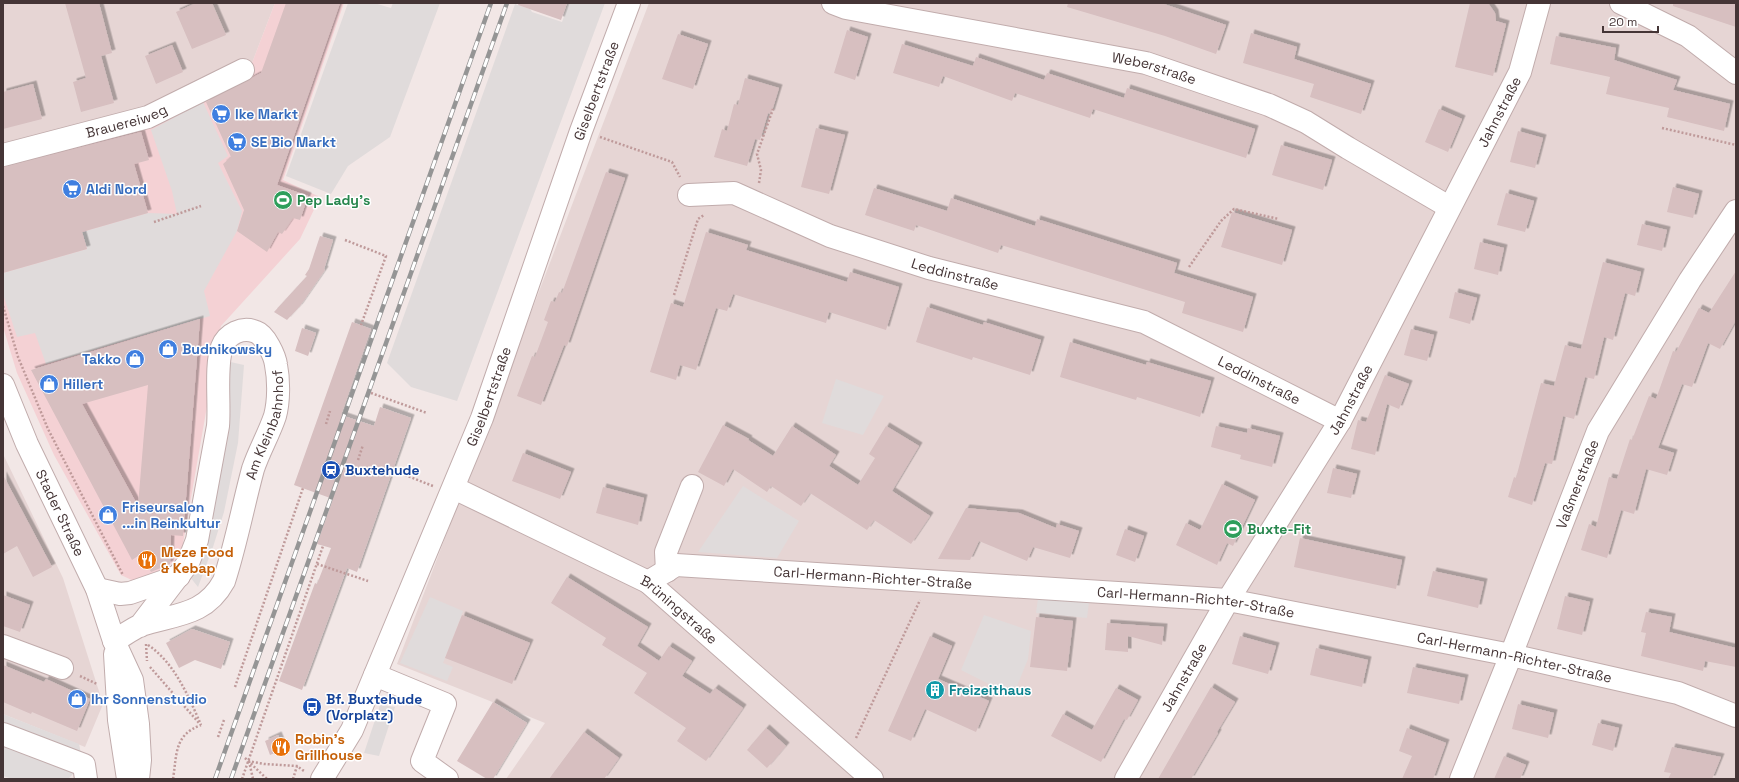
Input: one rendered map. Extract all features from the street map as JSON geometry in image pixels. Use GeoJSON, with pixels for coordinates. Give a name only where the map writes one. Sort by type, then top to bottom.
{"type":"FeatureCollection","features":[{"type":"Feature","properties":{"kind":"street","name":"Giselbertstraße"},"geometry":{"type":"LineString","coordinates":[[322,779],[352,730],[453,491],[482,418],[581,131],[630,3]]}},
{"type":"Feature","properties":{"kind":"street","name":"Weberstraße"},"geometry":{"type":"LineString","coordinates":[[833,3],[846,8],[1146,63],[1269,105],[1306,122],[1449,207]]}},
{"type":"Feature","properties":{"kind":"street","name":"Jahnstraße"},"geometry":{"type":"LineString","coordinates":[[1126,779],[1228,600],[1340,421],[1449,207],[1520,72],[1539,3]]}},
{"type":"Feature","properties":{"kind":"street"},"geometry":{"type":"LineString","coordinates":[[1621,3],[1688,36],[1736,73]]}},
{"type":"Feature","properties":{"kind":"street","name":"Brauereiweg"},"geometry":{"type":"LineString","coordinates":[[3,155],[148,117],[243,70]]}},
{"type":"Feature","properties":{"kind":"street","name":"Leddinstraße"},"geometry":{"type":"LineString","coordinates":[[690,195],[734,193],[830,236],[929,268],[1144,322],[1340,421]]}},
{"type":"Feature","properties":{"kind":"street","name":"Vaßmerstraße"},"geometry":{"type":"LineString","coordinates":[[1461,779],[1598,431],[1690,280],[1736,211]]}},
{"type":"Feature","properties":{"kind":"street","name":"Am Kleinbahnhof"},"geometry":{"type":"LineString","coordinates":[[114,641],[143,635],[180,615],[199,607],[209,601],[218,592],[224,581],[254,468],[275,415],[278,400],[276,364],[265,340],[258,332],[249,330],[239,331],[227,337],[221,348],[219,362],[220,409],[218,426],[197,540],[188,563],[143,635]]}},
{"type":"Feature","properties":{"kind":"street","name":"Stader Straße"},"geometry":{"type":"LineString","coordinates":[[3,386],[27,444],[97,589],[114,641]]}},
{"type":"Feature","properties":{"kind":"street"},"geometry":{"type":"LineString","coordinates":[[657,576],[692,486]]}},
{"type":"Feature","properties":{"kind":"street","name":"Brüningstraße"},"geometry":{"type":"LineString","coordinates":[[453,491],[657,576],[872,779]]}},
{"type":"Feature","properties":{"kind":"street","name":"Carl-Hermann-Richter-Straße"},"geometry":{"type":"LineString","coordinates":[[657,576],[676,565],[1228,600],[1511,655],[1678,693],[1736,716]]}},
{"type":"Feature","properties":{"kind":"street"},"geometry":{"type":"LineString","coordinates":[[97,589],[120,594],[130,593],[179,576],[181,588],[188,602],[199,607]]}},
{"type":"Feature","properties":{"kind":"street"},"geometry":{"type":"LineString","coordinates":[[114,641],[119,720],[128,779]]}},
{"type":"Feature","properties":{"kind":"street"},"geometry":{"type":"LineString","coordinates":[[114,641],[132,680],[138,724],[140,760],[138,779]]}},
{"type":"Feature","properties":{"kind":"street"},"geometry":{"type":"LineString","coordinates":[[3,646],[62,668]]}},
{"type":"Feature","properties":{"kind":"street"},"geometry":{"type":"LineString","coordinates":[[375,675],[445,704],[422,760],[446,779]]}},
{"type":"Feature","properties":{"kind":"street"},"geometry":{"type":"LineString","coordinates":[[117,779],[115,744],[119,720]]}},
{"type":"Feature","properties":{"kind":"street"},"geometry":{"type":"LineString","coordinates":[[3,734],[84,765],[86,779]]}},
{"type":"Feature","properties":{"kind":"path"},"geometry":{"type":"LineString","coordinates":[[756,203],[761,170],[757,154],[773,109]]}},
{"type":"Feature","properties":{"kind":"path"},"geometry":{"type":"LineString","coordinates":[[1662,128],[1736,144]]}},
{"type":"Feature","properties":{"kind":"path"},"geometry":{"type":"LineString","coordinates":[[581,131],[672,162],[690,195]]}},
{"type":"Feature","properties":{"kind":"path"},"geometry":{"type":"LineString","coordinates":[[154,222],[201,206]]}},
{"type":"Feature","properties":{"kind":"path"},"geometry":{"type":"LineString","coordinates":[[1189,267],[1221,221],[1234,209],[1279,219]]}},
{"type":"Feature","properties":{"kind":"path"},"geometry":{"type":"LineString","coordinates":[[674,295],[698,220],[710,211]]}},
{"type":"Feature","properties":{"kind":"path"},"geometry":{"type":"LineString","coordinates":[[345,240],[386,256],[361,325]]}},
{"type":"Feature","properties":{"kind":"path"},"geometry":{"type":"LineString","coordinates":[[3,306],[18,357],[48,429],[121,568],[130,593]]}},
{"type":"Feature","properties":{"kind":"path"},"geometry":{"type":"LineString","coordinates":[[371,393],[427,413]]}},
{"type":"Feature","properties":{"kind":"path"},"geometry":{"type":"LineString","coordinates":[[326,424],[330,411]]}},
{"type":"Feature","properties":{"kind":"path"},"geometry":{"type":"LineString","coordinates":[[358,460],[363,445]]}},
{"type":"Feature","properties":{"kind":"path"},"geometry":{"type":"LineString","coordinates":[[405,475],[453,491]]}},
{"type":"Feature","properties":{"kind":"path"},"geometry":{"type":"LineString","coordinates":[[235,687],[304,488]]}},
{"type":"Feature","properties":{"kind":"path"},"geometry":{"type":"LineString","coordinates":[[242,779],[323,546]]}},
{"type":"Feature","properties":{"kind":"path"},"geometry":{"type":"LineString","coordinates":[[316,564],[368,581]]}},
{"type":"Feature","properties":{"kind":"path"},"geometry":{"type":"LineString","coordinates":[[847,757],[929,581]]}},
{"type":"Feature","properties":{"kind":"path"},"geometry":{"type":"LineString","coordinates":[[143,635],[147,664],[146,671]]}},
{"type":"Feature","properties":{"kind":"path"},"geometry":{"type":"LineString","coordinates":[[143,635],[166,661],[191,702],[201,725]]}},
{"type":"Feature","properties":{"kind":"path"},"geometry":{"type":"LineString","coordinates":[[147,664],[201,725]]}},
{"type":"Feature","properties":{"kind":"path"},"geometry":{"type":"LineString","coordinates":[[62,668],[100,686],[117,683]]}},
{"type":"Feature","properties":{"kind":"path"},"geometry":{"type":"LineString","coordinates":[[218,737],[224,720]]}},
{"type":"Feature","properties":{"kind":"path"},"geometry":{"type":"LineString","coordinates":[[173,779],[181,739],[190,729],[201,725]]}},
{"type":"Feature","properties":{"kind":"path"},"geometry":{"type":"LineString","coordinates":[[245,758],[267,779]]}},
{"type":"Feature","properties":{"kind":"path"},"geometry":{"type":"LineString","coordinates":[[248,761],[264,764],[297,766]]}},
{"type":"Feature","properties":{"kind":"path"},"geometry":{"type":"LineString","coordinates":[[248,761],[253,779]]}},
{"type":"Feature","properties":{"kind":"shaded area"},"geometry":{"type":"Polygon","coordinates":[[[3,3],[275,3],[252,63],[144,110],[3,144],[3,3]]]}},
{"type":"Feature","properties":{"kind":"shaded area"},"geometry":{"type":"Polygon","coordinates":[[[275,3],[344,3],[283,180],[320,197],[300,239],[221,326],[181,555],[157,576],[138,583],[121,575],[54,455],[17,373],[3,327],[3,144],[144,110],[252,63],[275,3]]]}},
{"type":"Feature","properties":{"kind":"shaded area"},"geometry":{"type":"Polygon","coordinates":[[[348,3],[374,3],[391,8],[393,3],[440,3],[390,137],[348,166],[331,194],[286,176],[348,3]]]}},
{"type":"Feature","properties":{"kind":"shaded area"},"geometry":{"type":"Polygon","coordinates":[[[569,3],[605,3],[457,401],[411,387],[387,363],[515,4],[530,9],[532,12],[562,22],[569,3]]]}},
{"type":"Feature","properties":{"kind":"shaded area"},"geometry":{"type":"Polygon","coordinates":[[[649,3],[1736,3],[1736,779],[506,779],[545,723],[397,664],[649,3]]]}},
{"type":"Feature","properties":{"kind":"shaded area"},"geometry":{"type":"Polygon","coordinates":[[[203,102],[228,156],[218,163],[242,211],[237,231],[204,291],[210,316],[46,364],[35,333],[17,337],[3,294],[3,273],[87,249],[82,232],[148,213],[177,214],[172,191],[151,130],[203,102]]]}},
{"type":"Feature","properties":{"kind":"shaded area"},"geometry":{"type":"Polygon","coordinates":[[[226,361],[244,365],[238,443],[224,512],[198,587],[186,572],[226,361]]]}},
{"type":"Feature","properties":{"kind":"shaded area"},"geometry":{"type":"Polygon","coordinates":[[[836,379],[884,396],[863,435],[822,423],[836,379]]]}},
{"type":"Feature","properties":{"kind":"shaded area"},"geometry":{"type":"Polygon","coordinates":[[[3,454],[63,578],[103,704],[85,747],[3,714],[3,454]]]}},
{"type":"Feature","properties":{"kind":"shaded area"},"geometry":{"type":"Polygon","coordinates":[[[743,486],[799,521],[777,558],[698,552],[743,486]]]}},
{"type":"Feature","properties":{"kind":"shaded area"},"geometry":{"type":"Polygon","coordinates":[[[430,597],[463,611],[443,663],[453,667],[447,681],[400,663],[430,597]]]}},
{"type":"Feature","properties":{"kind":"shaded area"},"geometry":{"type":"Polygon","coordinates":[[[1038,598],[1089,602],[1087,618],[1036,613],[1038,598]]]}},
{"type":"Feature","properties":{"kind":"shaded area"},"geometry":{"type":"Polygon","coordinates":[[[984,615],[1031,631],[1028,659],[1013,696],[961,670],[984,615]]]}},
{"type":"Feature","properties":{"kind":"shaded area"},"geometry":{"type":"Polygon","coordinates":[[[380,705],[395,707],[379,756],[364,753],[380,705]]]}},
{"type":"Feature","properties":{"kind":"shaded area"},"geometry":{"type":"Polygon","coordinates":[[[3,714],[79,744],[82,759],[3,728],[3,714]]]}},
{"type":"Feature","properties":{"kind":"shaded area"},"geometry":{"type":"Polygon","coordinates":[[[3,741],[78,769],[68,779],[13,779],[3,776],[3,741]]]}},
{"type":"Feature","properties":{"kind":"building"},"geometry":{"type":"Polygon","coordinates":[[[65,3],[99,3],[112,53],[101,56],[114,103],[81,112],[73,82],[86,78],[65,3]]]}},
{"type":"Feature","properties":{"kind":"building"},"geometry":{"type":"Polygon","coordinates":[[[196,3],[212,3],[226,35],[192,49],[176,12],[196,3]]]}},
{"type":"Feature","properties":{"kind":"building"},"geometry":{"type":"Polygon","coordinates":[[[286,3],[340,3],[277,185],[308,196],[300,220],[293,218],[282,234],[278,232],[267,252],[237,231],[244,210],[223,164],[231,157],[206,102],[261,73],[286,3]]]}},
{"type":"Feature","properties":{"kind":"building"},"geometry":{"type":"Polygon","coordinates":[[[519,3],[567,3],[561,20],[518,5],[519,3]]]}},
{"type":"Feature","properties":{"kind":"building"},"geometry":{"type":"Polygon","coordinates":[[[1068,3],[1161,3],[1226,25],[1216,54],[1165,36],[1067,7],[1068,3]]]}},
{"type":"Feature","properties":{"kind":"building"},"geometry":{"type":"Polygon","coordinates":[[[1470,3],[1488,3],[1495,13],[1496,21],[1506,24],[1493,76],[1455,67],[1470,3]]]}},
{"type":"Feature","properties":{"kind":"building"},"geometry":{"type":"Polygon","coordinates":[[[1673,3],[1736,3],[1736,27],[1673,6],[1673,3]]]}},
{"type":"Feature","properties":{"kind":"building"},"geometry":{"type":"Polygon","coordinates":[[[847,30],[868,37],[855,80],[834,73],[847,30]]]}},
{"type":"Feature","properties":{"kind":"building"},"geometry":{"type":"Polygon","coordinates":[[[1251,33],[1297,47],[1294,59],[1371,84],[1361,114],[1310,97],[1314,84],[1243,63],[1251,33]]]}},
{"type":"Feature","properties":{"kind":"building"},"geometry":{"type":"Polygon","coordinates":[[[678,34],[708,44],[693,89],[662,79],[678,34]]]}},
{"type":"Feature","properties":{"kind":"building"},"geometry":{"type":"Polygon","coordinates":[[[1556,36],[1616,48],[1614,60],[1677,80],[1673,90],[1730,104],[1724,131],[1667,117],[1669,108],[1606,94],[1610,77],[1550,64],[1556,36]]]}},
{"type":"Feature","properties":{"kind":"building"},"geometry":{"type":"Polygon","coordinates":[[[902,44],[973,66],[976,57],[1044,80],[1047,73],[1124,98],[1127,88],[1255,129],[1246,158],[1093,109],[1090,118],[1015,93],[1012,101],[943,76],[939,87],[893,73],[902,44]]]}},
{"type":"Feature","properties":{"kind":"building"},"geometry":{"type":"Polygon","coordinates":[[[172,45],[183,72],[156,84],[145,56],[172,45]]]}},
{"type":"Feature","properties":{"kind":"building"},"geometry":{"type":"Polygon","coordinates":[[[745,78],[779,88],[771,114],[768,113],[760,140],[755,139],[747,166],[714,157],[722,129],[727,131],[734,104],[738,105],[745,78]]]}},
{"type":"Feature","properties":{"kind":"building"},"geometry":{"type":"Polygon","coordinates":[[[33,84],[42,119],[3,129],[3,92],[33,84]]]}},
{"type":"Feature","properties":{"kind":"building"},"geometry":{"type":"Polygon","coordinates":[[[1439,109],[1462,119],[1448,152],[1425,142],[1439,109]]]}},
{"type":"Feature","properties":{"kind":"building"},"geometry":{"type":"Polygon","coordinates":[[[816,128],[845,135],[829,194],[801,187],[816,128]]]}},
{"type":"Feature","properties":{"kind":"building"},"geometry":{"type":"Polygon","coordinates":[[[1518,131],[1543,138],[1535,168],[1510,162],[1518,131]]]}},
{"type":"Feature","properties":{"kind":"building","name":"Aldi Nord"},"geometry":{"type":"Polygon","coordinates":[[[141,132],[149,160],[134,164],[148,213],[82,232],[87,249],[3,273],[3,167],[141,132]]]}},
{"type":"Feature","properties":{"kind":"building"},"geometry":{"type":"Polygon","coordinates":[[[1281,145],[1332,160],[1323,190],[1272,175],[1281,145]]]}},
{"type":"Feature","properties":{"kind":"building"},"geometry":{"type":"Polygon","coordinates":[[[606,172],[625,178],[567,346],[564,345],[541,405],[517,396],[532,356],[535,357],[548,322],[544,320],[551,301],[555,302],[559,292],[562,293],[606,172]]]}},
{"type":"Feature","properties":{"kind":"building"},"geometry":{"type":"Polygon","coordinates":[[[1673,187],[1699,194],[1693,218],[1667,212],[1673,187]]]}},
{"type":"Feature","properties":{"kind":"building"},"geometry":{"type":"Polygon","coordinates":[[[874,188],[947,211],[951,198],[1035,226],[1037,219],[1177,263],[1174,273],[1253,297],[1243,332],[1182,313],[1185,302],[1001,245],[998,253],[916,225],[914,231],[865,215],[874,188]]]}},
{"type":"Feature","properties":{"kind":"building"},"geometry":{"type":"Polygon","coordinates":[[[1506,193],[1534,201],[1525,232],[1497,225],[1506,193]]]}},
{"type":"Feature","properties":{"kind":"building"},"geometry":{"type":"Polygon","coordinates":[[[1232,212],[1292,230],[1282,265],[1221,247],[1232,212]]]}},
{"type":"Feature","properties":{"kind":"building"},"geometry":{"type":"Polygon","coordinates":[[[1642,224],[1667,230],[1662,251],[1637,245],[1642,224]]]}},
{"type":"Feature","properties":{"kind":"building"},"geometry":{"type":"Polygon","coordinates":[[[706,232],[748,245],[746,250],[847,282],[850,272],[899,287],[886,330],[829,312],[826,323],[733,294],[727,311],[716,308],[696,370],[680,365],[676,380],[650,372],[671,303],[683,307],[706,232]]]}},
{"type":"Feature","properties":{"kind":"building"},"geometry":{"type":"Polygon","coordinates":[[[320,236],[333,240],[324,269],[325,270],[300,306],[287,320],[274,312],[307,276],[305,275],[309,269],[320,236]]]}},
{"type":"Feature","properties":{"kind":"building"},"geometry":{"type":"Polygon","coordinates":[[[1480,242],[1504,248],[1498,275],[1474,269],[1480,242]]]}},
{"type":"Feature","properties":{"kind":"building"},"geometry":{"type":"Polygon","coordinates":[[[1603,262],[1641,272],[1635,296],[1625,293],[1613,340],[1604,337],[1594,379],[1585,377],[1574,419],[1563,416],[1552,464],[1545,463],[1532,505],[1508,497],[1514,477],[1516,478],[1541,383],[1554,386],[1565,345],[1581,349],[1603,262]]]}},
{"type":"Feature","properties":{"kind":"building"},"geometry":{"type":"Polygon","coordinates":[[[1736,271],[1736,320],[1720,349],[1708,343],[1692,387],[1682,384],[1658,448],[1674,453],[1667,475],[1646,469],[1634,514],[1621,510],[1607,558],[1581,550],[1589,524],[1596,527],[1609,477],[1617,479],[1630,439],[1632,440],[1649,396],[1656,399],[1673,351],[1676,352],[1699,308],[1709,313],[1736,271]]]}},
{"type":"Feature","properties":{"kind":"building"},"geometry":{"type":"Polygon","coordinates":[[[1455,292],[1477,298],[1470,324],[1449,318],[1455,292]]]}},
{"type":"Feature","properties":{"kind":"building"},"geometry":{"type":"Polygon","coordinates":[[[927,307],[983,325],[984,322],[1041,340],[1030,375],[973,357],[972,360],[916,342],[927,307]]]}},
{"type":"Feature","properties":{"kind":"building"},"geometry":{"type":"Polygon","coordinates":[[[200,319],[183,536],[171,535],[170,564],[151,572],[141,554],[132,560],[31,370],[200,319]],[[148,385],[82,404],[138,506],[148,385]]]}},
{"type":"Feature","properties":{"kind":"building"},"geometry":{"type":"Polygon","coordinates":[[[352,322],[371,329],[341,415],[374,426],[380,407],[411,418],[357,572],[347,568],[302,690],[279,681],[315,583],[317,584],[331,548],[317,544],[333,499],[294,485],[352,322]]]}},
{"type":"Feature","properties":{"kind":"building"},"geometry":{"type":"Polygon","coordinates":[[[302,328],[316,333],[308,356],[295,351],[302,328]]]}},
{"type":"Feature","properties":{"kind":"building"},"geometry":{"type":"Polygon","coordinates":[[[1411,329],[1434,335],[1427,361],[1404,355],[1411,329]]]}},
{"type":"Feature","properties":{"kind":"building"},"geometry":{"type":"Polygon","coordinates":[[[1070,342],[1146,365],[1147,362],[1211,381],[1200,417],[1137,397],[1136,400],[1060,377],[1070,342]]]}},
{"type":"Feature","properties":{"kind":"building"},"geometry":{"type":"Polygon","coordinates":[[[1385,375],[1409,384],[1399,409],[1387,404],[1375,455],[1351,449],[1358,420],[1366,422],[1385,375]]]}},
{"type":"Feature","properties":{"kind":"building"},"geometry":{"type":"Polygon","coordinates":[[[723,425],[749,439],[748,440],[773,456],[792,426],[836,455],[829,466],[858,485],[875,458],[869,454],[886,426],[919,446],[892,491],[930,516],[911,544],[874,520],[867,530],[810,493],[801,506],[771,486],[767,492],[733,469],[724,486],[698,472],[723,425]]]}},
{"type":"Feature","properties":{"kind":"building"},"geometry":{"type":"Polygon","coordinates":[[[1216,426],[1247,433],[1248,428],[1280,436],[1272,467],[1240,459],[1241,455],[1211,447],[1216,426]]]}},
{"type":"Feature","properties":{"kind":"building"},"geometry":{"type":"Polygon","coordinates":[[[523,453],[571,472],[560,499],[512,481],[523,453]]]}},
{"type":"Feature","properties":{"kind":"building"},"geometry":{"type":"Polygon","coordinates":[[[1333,468],[1357,474],[1351,498],[1327,493],[1333,468]]]}},
{"type":"Feature","properties":{"kind":"building"},"geometry":{"type":"Polygon","coordinates":[[[3,475],[52,567],[33,577],[17,546],[3,554],[3,475]]]}},
{"type":"Feature","properties":{"kind":"building"},"geometry":{"type":"Polygon","coordinates":[[[1222,484],[1255,500],[1233,546],[1227,543],[1217,565],[1176,545],[1186,523],[1200,530],[1222,484]]]}},
{"type":"Feature","properties":{"kind":"building"},"geometry":{"type":"Polygon","coordinates":[[[603,487],[644,498],[638,525],[596,513],[603,487]]]}},
{"type":"Feature","properties":{"kind":"building"},"geometry":{"type":"Polygon","coordinates":[[[966,508],[1019,513],[1056,528],[1057,524],[1079,531],[1070,558],[1033,547],[1027,561],[979,541],[970,560],[938,559],[966,508]]]}},
{"type":"Feature","properties":{"kind":"building"},"geometry":{"type":"Polygon","coordinates":[[[1125,529],[1144,536],[1135,562],[1116,555],[1125,529]]]}},
{"type":"Feature","properties":{"kind":"building"},"geometry":{"type":"Polygon","coordinates":[[[1300,538],[1402,560],[1396,589],[1294,567],[1300,538]]]}},
{"type":"Feature","properties":{"kind":"building"},"geometry":{"type":"Polygon","coordinates":[[[1433,571],[1484,582],[1478,608],[1427,596],[1433,571]]]}},
{"type":"Feature","properties":{"kind":"building"},"geometry":{"type":"Polygon","coordinates":[[[567,577],[648,627],[637,646],[659,661],[669,646],[692,661],[682,676],[710,694],[715,688],[743,708],[706,761],[677,741],[686,728],[634,693],[647,673],[602,645],[606,638],[551,603],[567,577]]]}},
{"type":"Feature","properties":{"kind":"building"},"geometry":{"type":"Polygon","coordinates":[[[3,595],[30,605],[20,632],[3,626],[3,595]]]}},
{"type":"Feature","properties":{"kind":"building"},"geometry":{"type":"Polygon","coordinates":[[[1565,596],[1590,602],[1582,635],[1557,629],[1565,596]]]}},
{"type":"Feature","properties":{"kind":"building"},"geometry":{"type":"Polygon","coordinates":[[[1646,612],[1672,617],[1669,632],[1736,648],[1736,667],[1705,661],[1703,671],[1641,656],[1646,633],[1641,632],[1646,612]]]}},
{"type":"Feature","properties":{"kind":"building"},"geometry":{"type":"Polygon","coordinates":[[[462,615],[530,643],[512,684],[445,658],[462,615]]]}},
{"type":"Feature","properties":{"kind":"building"},"geometry":{"type":"Polygon","coordinates":[[[1036,617],[1073,621],[1067,671],[1030,667],[1036,617]]]}},
{"type":"Feature","properties":{"kind":"building"},"geometry":{"type":"Polygon","coordinates":[[[1107,623],[1164,627],[1162,645],[1128,636],[1128,652],[1105,650],[1107,623]]]}},
{"type":"Feature","properties":{"kind":"building"},"geometry":{"type":"Polygon","coordinates":[[[192,629],[230,642],[221,669],[195,660],[179,668],[166,643],[192,629]]]}},
{"type":"Feature","properties":{"kind":"building","name":"Freizeithaus"},"geometry":{"type":"Polygon","coordinates":[[[930,636],[952,646],[938,679],[989,701],[976,732],[925,709],[911,741],[888,731],[930,636]]]}},
{"type":"Feature","properties":{"kind":"building"},"geometry":{"type":"Polygon","coordinates":[[[1240,636],[1276,646],[1268,674],[1232,664],[1240,636]]]}},
{"type":"Feature","properties":{"kind":"building"},"geometry":{"type":"Polygon","coordinates":[[[1316,648],[1368,660],[1362,687],[1310,675],[1316,648]]]}},
{"type":"Feature","properties":{"kind":"building"},"geometry":{"type":"Polygon","coordinates":[[[3,665],[44,682],[46,679],[90,699],[77,731],[32,712],[31,714],[3,702],[3,665]]]}},
{"type":"Feature","properties":{"kind":"building"},"geometry":{"type":"Polygon","coordinates":[[[1413,667],[1465,678],[1459,704],[1407,693],[1413,667]]]}},
{"type":"Feature","properties":{"kind":"building"},"geometry":{"type":"Polygon","coordinates":[[[1211,687],[1235,702],[1217,732],[1218,733],[1191,779],[1158,779],[1211,687]]]}},
{"type":"Feature","properties":{"kind":"building"},"geometry":{"type":"Polygon","coordinates":[[[1116,688],[1138,700],[1127,720],[1124,719],[1101,762],[1051,736],[1063,714],[1092,730],[1116,688]]]}},
{"type":"Feature","properties":{"kind":"building"},"geometry":{"type":"Polygon","coordinates":[[[493,702],[527,723],[493,779],[487,779],[457,761],[493,702]]]}},
{"type":"Feature","properties":{"kind":"building"},"geometry":{"type":"Polygon","coordinates":[[[1518,704],[1554,713],[1548,738],[1512,729],[1518,704]]]}},
{"type":"Feature","properties":{"kind":"building"},"geometry":{"type":"Polygon","coordinates":[[[1598,723],[1619,728],[1613,751],[1592,745],[1598,723]]]}},
{"type":"Feature","properties":{"kind":"building"},"geometry":{"type":"Polygon","coordinates":[[[766,728],[786,746],[767,768],[747,750],[766,728]]]}},
{"type":"Feature","properties":{"kind":"building"},"geometry":{"type":"Polygon","coordinates":[[[1407,728],[1446,743],[1433,779],[1402,779],[1412,756],[1399,751],[1407,728]]]}},
{"type":"Feature","properties":{"kind":"building"},"geometry":{"type":"Polygon","coordinates":[[[584,732],[619,758],[604,779],[549,779],[584,732]]]}},
{"type":"Feature","properties":{"kind":"building"},"geometry":{"type":"Polygon","coordinates":[[[278,735],[284,749],[270,755],[265,741],[278,735]]]}},
{"type":"Feature","properties":{"kind":"building"},"geometry":{"type":"Polygon","coordinates":[[[1672,747],[1721,757],[1712,779],[1668,779],[1671,773],[1664,772],[1672,747]]]}},
{"type":"Feature","properties":{"kind":"building"},"geometry":{"type":"Polygon","coordinates":[[[1504,756],[1526,765],[1520,779],[1494,779],[1504,756]]]}},
{"type":"Feature","properties":{"kind":"railway"},"geometry":{"type":"LineString","coordinates":[[215,779],[491,3]]}},
{"type":"Feature","properties":{"kind":"railway"},"geometry":{"type":"LineString","coordinates":[[231,779],[507,3]]}},
{"type":"Feature","properties":{"kind":"place","name":"Ike Markt"},"geometry":{"type":"Point","coordinates":[221,114]}},
{"type":"Feature","properties":{"kind":"place","name":"SE Bio Markt"},"geometry":{"type":"Point","coordinates":[237,142]}},
{"type":"Feature","properties":{"kind":"place","name":"Aldi Nord"},"geometry":{"type":"Point","coordinates":[72,189]}},
{"type":"Feature","properties":{"kind":"place","name":"Pep Lady's"},"geometry":{"type":"Point","coordinates":[283,200]}},
{"type":"Feature","properties":{"kind":"place","name":"Budnikowsky"},"geometry":{"type":"Point","coordinates":[168,349]}},
{"type":"Feature","properties":{"kind":"place","name":"Takko"},"geometry":{"type":"Point","coordinates":[135,359]}},
{"type":"Feature","properties":{"kind":"place","name":"Hillert"},"geometry":{"type":"Point","coordinates":[49,384]}},
{"type":"Feature","properties":{"kind":"place","name":"Buxtehude"},"geometry":{"type":"Point","coordinates":[331,470]}},
{"type":"Feature","properties":{"kind":"place","name":"Friseursalon ...in Reinkultur"},"geometry":{"type":"Point","coordinates":[108,515]}},
{"type":"Feature","properties":{"kind":"place","name":"Buxte-Fit"},"geometry":{"type":"Point","coordinates":[1233,529]}},
{"type":"Feature","properties":{"kind":"place","name":"Meze Food & Kebap"},"geometry":{"type":"Point","coordinates":[147,560]}},
{"type":"Feature","properties":{"kind":"place","name":"Freizeithaus"},"geometry":{"type":"Point","coordinates":[935,690]}},
{"type":"Feature","properties":{"kind":"place","name":"Ihr Sonnenstudio"},"geometry":{"type":"Point","coordinates":[77,699]}},
{"type":"Feature","properties":{"kind":"place","name":"Bf. Buxtehude (Vorplatz)"},"geometry":{"type":"Point","coordinates":[312,707]}},
{"type":"Feature","properties":{"kind":"place","name":"Robin's Grillhouse"},"geometry":{"type":"Point","coordinates":[281,747]}}]}
